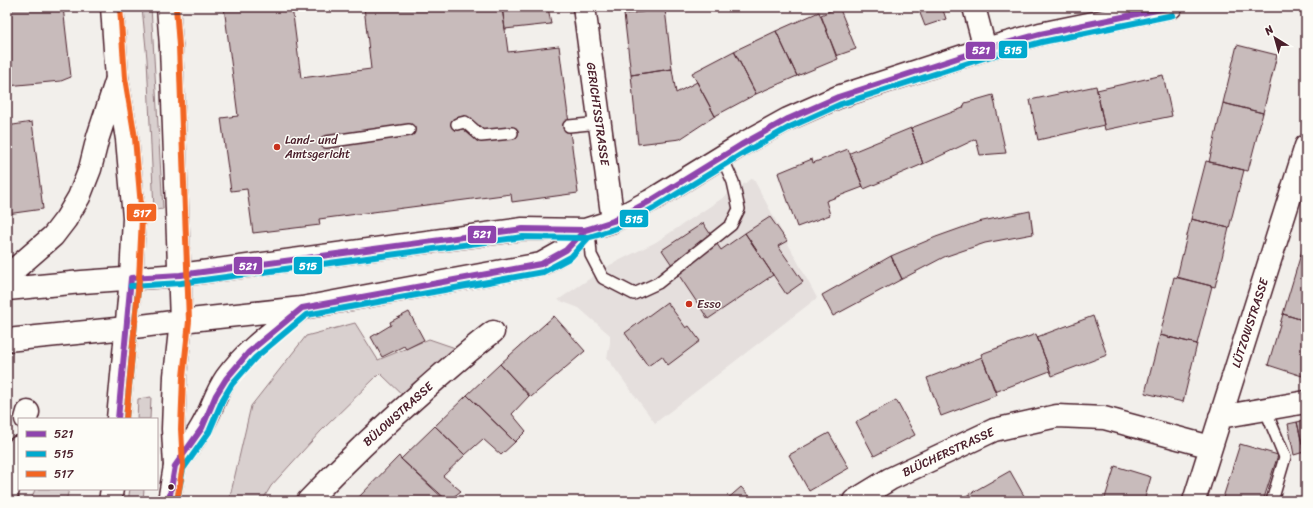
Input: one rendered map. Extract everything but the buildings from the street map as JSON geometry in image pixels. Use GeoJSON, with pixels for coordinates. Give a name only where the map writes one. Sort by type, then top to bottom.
{"type":"FeatureCollection","features":[{"type":"Feature","properties":{"kind":"main road"},"geometry":{"type":"LineString","coordinates":[[112,7],[117,79],[127,139],[134,218],[131,278],[118,418]]}},
{"type":"Feature","properties":{"kind":"main road"},"geometry":{"type":"LineString","coordinates":[[168,7],[171,46],[181,320],[175,376],[173,428],[175,466],[169,501]]}},
{"type":"Feature","properties":{"kind":"main road","name":"GERICHTSSTRASSE"},"geometry":{"type":"LineString","coordinates":[[584,7],[613,221]]}},
{"type":"Feature","properties":{"kind":"main road"},"geometry":{"type":"LineString","coordinates":[[974,7],[984,49]]}},
{"type":"Feature","properties":{"kind":"main road"},"geometry":{"type":"LineString","coordinates":[[7,289],[180,275],[523,229],[587,230],[613,221],[650,201],[788,119],[838,97],[984,49],[1040,34],[1171,7]]}},
{"type":"Feature","properties":{"kind":"main road"},"geometry":{"type":"LineString","coordinates":[[7,276],[53,236],[79,197],[90,169],[98,136],[117,79]]}},
{"type":"Feature","properties":{"kind":"main road","name":"LÜTZOWSTRASSE"},"geometry":{"type":"LineString","coordinates":[[1194,501],[1306,146]]}},
{"type":"Feature","properties":{"kind":"main road"},"geometry":{"type":"LineString","coordinates":[[7,340],[302,308],[541,264],[566,250],[587,230]]}},
{"type":"Feature","properties":{"kind":"main road"},"geometry":{"type":"LineString","coordinates":[[175,466],[202,428],[216,395],[236,366],[264,338],[302,308]]}},
{"type":"Feature","properties":{"kind":"main road","name":"BÜLOWSTRASSE"},"geometry":{"type":"LineString","coordinates":[[308,501],[343,464],[391,419],[467,352],[493,332]]}},
{"type":"Feature","properties":{"kind":"main road"},"geometry":{"type":"LineString","coordinates":[[1220,417],[1306,402]]}},
{"type":"Feature","properties":{"kind":"main road","name":"BLÜCHERSTRASSE"},"geometry":{"type":"LineString","coordinates":[[854,501],[890,479],[994,430],[1057,416],[1104,418],[1211,447]]}},
{"type":"Feature","properties":{"kind":"main road"},"geometry":{"type":"LineString","coordinates":[[7,493],[18,451]]}},
{"type":"Feature","properties":{"kind":"main road"},"geometry":{"type":"LineString","coordinates":[[110,501],[112,490]]}},
{"type":"Feature","properties":{"kind":"lane"},"geometry":{"type":"LineString","coordinates":[[457,124],[465,122],[481,136],[512,133]]}},
{"type":"Feature","properties":{"kind":"lane"},"geometry":{"type":"LineString","coordinates":[[569,126],[600,123]]}},
{"type":"Feature","properties":{"kind":"lane"},"geometry":{"type":"LineString","coordinates":[[326,142],[409,130]]}},
{"type":"Feature","properties":{"kind":"lane"},"geometry":{"type":"LineString","coordinates":[[587,230],[592,255],[603,278],[634,294],[658,283],[731,225],[740,209],[733,182],[722,157]]}},
{"type":"Feature","properties":{"kind":"lane"},"geometry":{"type":"LineString","coordinates":[[1265,409],[1285,457],[1272,501]]}},
{"type":"Feature","properties":{"kind":"shaded area"},"geometry":{"type":"Polygon","coordinates":[[[142,7],[151,7],[163,209],[154,210],[147,59],[142,7]]]}},
{"type":"Feature","properties":{"kind":"shaded area","name":"Esso"},"geometry":{"type":"Polygon","coordinates":[[[753,178],[817,298],[655,423],[607,358],[610,335],[579,308],[558,300],[610,265],[656,242],[753,178]]]}},
{"type":"Feature","properties":{"kind":"shaded area"},"geometry":{"type":"Polygon","coordinates":[[[355,323],[378,360],[429,339],[467,352],[410,402],[380,373],[321,431],[271,486],[262,501],[229,501],[251,406],[306,336],[355,323]]]}},
{"type":"Feature","properties":{"kind":"shaded area"},"geometry":{"type":"Polygon","coordinates":[[[151,397],[150,418],[137,418],[138,399],[151,397]]]}},
{"type":"Feature","properties":{"kind":"shaded area"},"geometry":{"type":"Polygon","coordinates":[[[35,490],[69,490],[66,501],[31,501],[35,490]]]}},
{"type":"Feature","properties":{"kind":"shaded area"},"geometry":{"type":"Polygon","coordinates":[[[130,490],[144,490],[143,501],[128,501],[130,490]]]}},
{"type":"Feature","properties":{"kind":"transit line","name":"517"},"geometry":{"type":"LineString","coordinates":[[120,7],[125,78],[135,138],[142,218],[139,279],[126,418]]}},
{"type":"Feature","properties":{"kind":"transit line","name":"517"},"geometry":{"type":"LineString","coordinates":[[176,7],[179,46],[189,321],[183,377],[181,429],[183,466],[177,501]]}},
{"type":"Feature","properties":{"kind":"transit line","name":"521"},"geometry":{"type":"LineString","coordinates":[[169,501],[175,466],[202,428],[216,395],[226,379],[249,352],[302,308],[541,264],[566,250],[585,230],[613,221],[650,201],[741,145],[788,119],[838,97],[985,49],[1040,34],[1171,7]]}},
{"type":"Feature","properties":{"kind":"transit line","name":"515"},"geometry":{"type":"LineString","coordinates":[[177,501],[183,469],[209,432],[223,399],[232,384],[255,358],[306,315],[543,272],[571,257],[589,237],[617,228],[654,208],[745,152],[792,126],[841,104],[987,57],[1042,42],[1173,15]]}},
{"type":"Feature","properties":{"kind":"transit line","name":"521"},"geometry":{"type":"LineString","coordinates":[[131,278],[180,275],[523,229],[585,230],[599,226]]}},
{"type":"Feature","properties":{"kind":"transit line","name":"515"},"geometry":{"type":"LineString","coordinates":[[131,286],[181,283],[523,237],[586,238],[601,234]]}},
{"type":"Feature","properties":{"kind":"transit line","name":"521"},"geometry":{"type":"LineString","coordinates":[[118,418],[131,278]]}},
{"type":"Feature","properties":{"kind":"transit line","name":"515"},"geometry":{"type":"LineString","coordinates":[[126,418],[139,279]]}},
{"type":"Feature","properties":{"kind":"place","name":"Land- und Amtsgericht"},"geometry":{"type":"Point","coordinates":[277,147]}},
{"type":"Feature","properties":{"kind":"place","name":"Esso"},"geometry":{"type":"Point","coordinates":[689,304]}}]}
